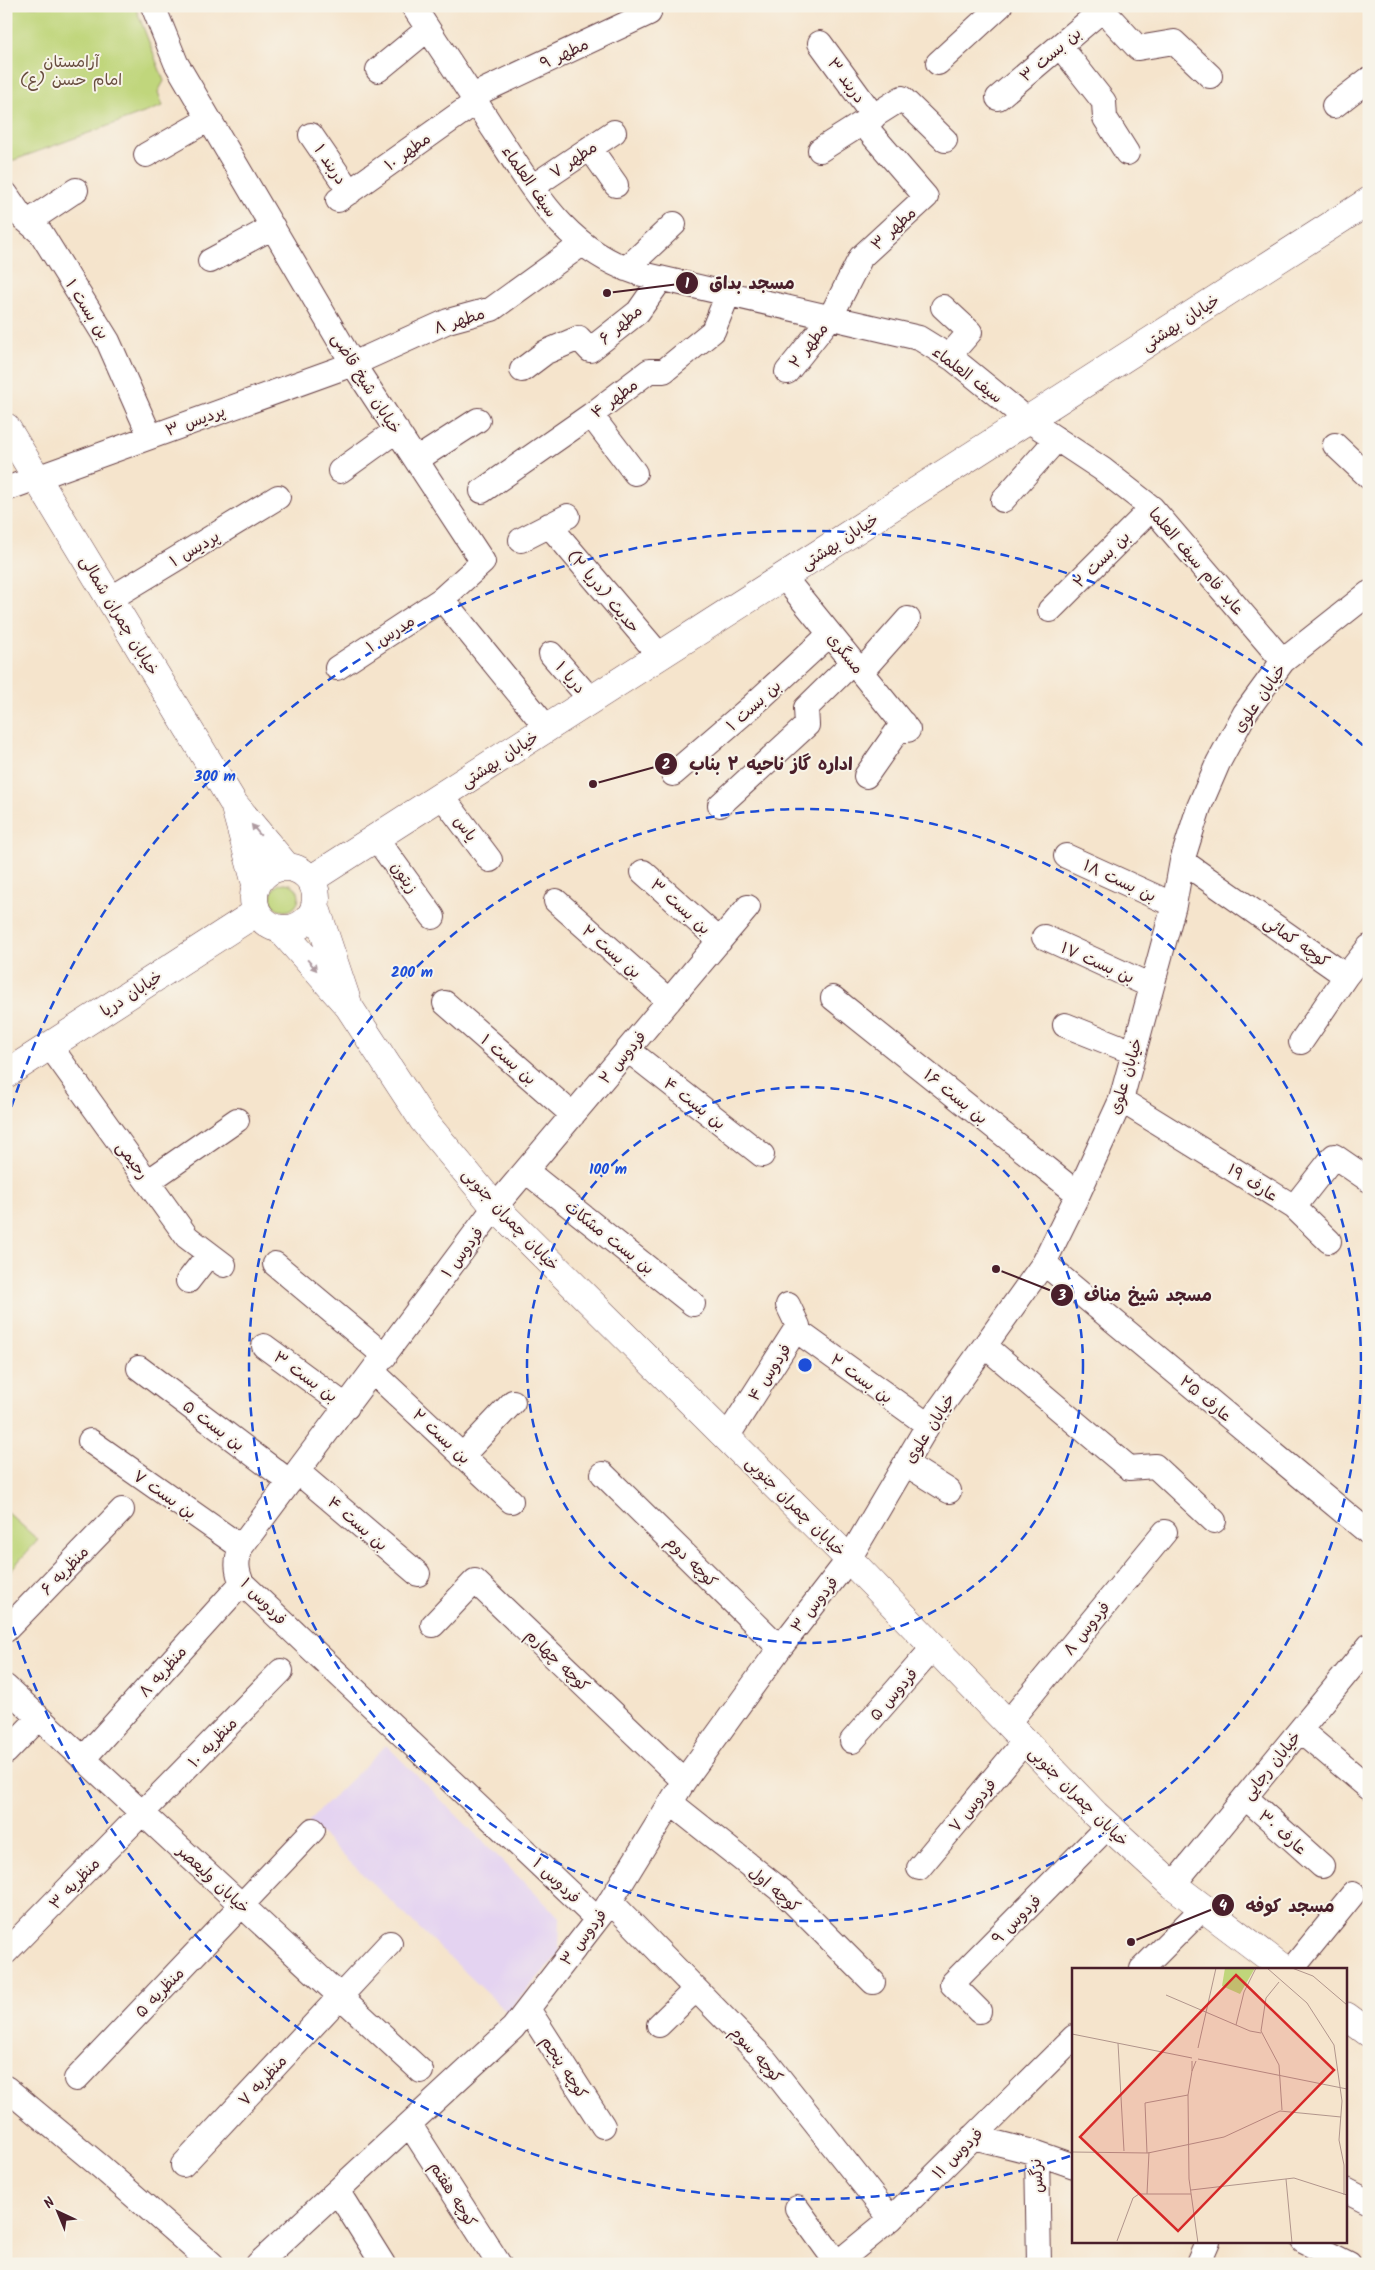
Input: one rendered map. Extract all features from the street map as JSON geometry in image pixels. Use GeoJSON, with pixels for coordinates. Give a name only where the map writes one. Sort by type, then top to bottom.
{"type":"FeatureCollection","features":[{"type":"Feature","properties":{"kind":"main road","name":"خیابان بهشتی"},"geometry":{"type":"LineString","coordinates":[[312,893],[376,838],[1369,201]]}},
{"type":"Feature","properties":{"kind":"main road","name":"خیابان چمران شمالی"},"geometry":{"type":"LineString","coordinates":[[6,427],[234,804],[287,867]]}},
{"type":"Feature","properties":{"kind":"main road","name":"خیابان چمران شمالی"},"geometry":{"type":"LineString","coordinates":[[234,804],[256,884]]}},
{"type":"Feature","properties":{"kind":"main road"},"geometry":{"type":"LineString","coordinates":[[287,867],[304,874],[312,893],[312,913],[299,925],[280,929],[262,920],[257,912],[254,903],[256,884],[269,871],[287,867]]}},
{"type":"Feature","properties":{"kind":"main road","name":"خیابان چمران جنوبی"},"geometry":{"type":"LineString","coordinates":[[312,893],[348,1007]]}},
{"type":"Feature","properties":{"kind":"main road","name":"خیابان دریا"},"geometry":{"type":"LineString","coordinates":[[6,1074],[257,912]]}},
{"type":"Feature","properties":{"kind":"main road","name":"خیابان چمران جنوبی"},"geometry":{"type":"LineString","coordinates":[[280,929],[348,1007],[423,1120],[496,1207],[849,1559],[1108,1826],[1173,1885],[1283,1968]]}},
{"type":"Feature","properties":{"kind":"main road"},"geometry":{"type":"LineString","coordinates":[[1348,2017],[1369,2033]]}},
{"type":"Feature","properties":{"kind":"street","name":"خیابان شیخ قاضی"},"geometry":{"type":"LineString","coordinates":[[154,6],[176,63],[353,364],[483,562],[442,599]]}},
{"type":"Feature","properties":{"kind":"street","name":"سیف العلماء"},"geometry":{"type":"LineString","coordinates":[[413,6],[548,212],[582,244],[604,259],[626,269],[661,279],[919,338],[950,356],[1028,420]]}},
{"type":"Feature","properties":{"kind":"street","name":"مطهر ۹"},"geometry":{"type":"LineString","coordinates":[[474,99],[649,13],[644,6]]}},
{"type":"Feature","properties":{"kind":"street"},"geometry":{"type":"LineString","coordinates":[[938,63],[1000,6]]}},
{"type":"Feature","properties":{"kind":"street"},"geometry":{"type":"LineString","coordinates":[[1100,8],[1138,48],[1174,42],[1210,76]]}},
{"type":"Feature","properties":{"kind":"street","name":"بن بست ۳"},"geometry":{"type":"LineString","coordinates":[[998,98],[1060,46],[1100,8]]}},
{"type":"Feature","properties":{"kind":"street"},"geometry":{"type":"LineString","coordinates":[[378,70],[428,29]]}},
{"type":"Feature","properties":{"kind":"street","name":"دربند ۳"},"geometry":{"type":"LineString","coordinates":[[820,43],[868,120]]}},
{"type":"Feature","properties":{"kind":"street"},"geometry":{"type":"LineString","coordinates":[[1060,46],[1104,102],[1105,118],[1127,153]]}},
{"type":"Feature","properties":{"kind":"street"},"geometry":{"type":"LineString","coordinates":[[1334,106],[1369,79]]}},
{"type":"Feature","properties":{"kind":"street"},"geometry":{"type":"LineString","coordinates":[[820,150],[902,98],[945,140]]}},
{"type":"Feature","properties":{"kind":"street","name":"مطهر ۱۰"},"geometry":{"type":"LineString","coordinates":[[344,196],[474,99]]}},
{"type":"Feature","properties":{"kind":"street"},"geometry":{"type":"LineString","coordinates":[[146,156],[209,119]]}},
{"type":"Feature","properties":{"kind":"street","name":"مطهر ۳"},"geometry":{"type":"LineString","coordinates":[[830,318],[861,257],[926,197],[868,120]]}},
{"type":"Feature","properties":{"kind":"street","name":"مطهر ۷"},"geometry":{"type":"LineString","coordinates":[[532,187],[614,132]]}},
{"type":"Feature","properties":{"kind":"street","name":"دربند ۱"},"geometry":{"type":"LineString","coordinates":[[311,135],[344,196]]}},
{"type":"Feature","properties":{"kind":"street"},"geometry":{"type":"LineString","coordinates":[[590,148],[616,185]]}},
{"type":"Feature","properties":{"kind":"street"},"geometry":{"type":"LineString","coordinates":[[28,222],[76,190]]}},
{"type":"Feature","properties":{"kind":"street","name":"بن بست ۱"},"geometry":{"type":"LineString","coordinates":[[6,194],[28,222],[41,233],[108,341],[150,436]]}},
{"type":"Feature","properties":{"kind":"street"},"geometry":{"type":"LineString","coordinates":[[626,269],[674,224]]}},
{"type":"Feature","properties":{"kind":"street"},"geometry":{"type":"LineString","coordinates":[[210,261],[272,227]]}},
{"type":"Feature","properties":{"kind":"street","name":"مطهر ۸"},"geometry":{"type":"LineString","coordinates":[[353,364],[448,321],[492,309],[582,244]]}},
{"type":"Feature","properties":{"kind":"street","name":"مطهر ۶"},"geometry":{"type":"LineString","coordinates":[[522,370],[546,352],[579,338],[590,350],[638,312],[661,279]]}},
{"type":"Feature","properties":{"kind":"street","name":"مطهر ۴"},"geometry":{"type":"LineString","coordinates":[[482,491],[591,415],[649,371],[664,371],[713,331],[728,294]]}},
{"type":"Feature","properties":{"kind":"street"},"geometry":{"type":"LineString","coordinates":[[943,307],[970,332],[950,356]]}},
{"type":"Feature","properties":{"kind":"street","name":"مطهر ۲"},"geometry":{"type":"LineString","coordinates":[[786,372],[830,318]]}},
{"type":"Feature","properties":{"kind":"street","name":"پردیس ۳"},"geometry":{"type":"LineString","coordinates":[[6,489],[353,364]]}},
{"type":"Feature","properties":{"kind":"street"},"geometry":{"type":"LineString","coordinates":[[591,415],[635,473]]}},
{"type":"Feature","properties":{"kind":"street"},"geometry":{"type":"LineString","coordinates":[[416,460],[478,420]]}},
{"type":"Feature","properties":{"kind":"street","name":"عابد فام سیف العلما"},"geometry":{"type":"LineString","coordinates":[[1028,420],[1102,469],[1152,508],[1283,661]]}},
{"type":"Feature","properties":{"kind":"street"},"geometry":{"type":"LineString","coordinates":[[340,471],[397,430]]}},
{"type":"Feature","properties":{"kind":"street"},"geometry":{"type":"LineString","coordinates":[[1003,500],[1057,439]]}},
{"type":"Feature","properties":{"kind":"street"},"geometry":{"type":"LineString","coordinates":[[1335,445],[1369,477]]}},
{"type":"Feature","properties":{"kind":"street","name":"پردیس ۱"},"geometry":{"type":"LineString","coordinates":[[110,599],[278,497]]}},
{"type":"Feature","properties":{"kind":"street","name":"بن بست ۲"},"geometry":{"type":"LineString","coordinates":[[1050,610],[1152,508]]}},
{"type":"Feature","properties":{"kind":"street","name":"حدیث (دریا ۲)"},"geometry":{"type":"LineString","coordinates":[[520,540],[558,521],[660,656]]}},
{"type":"Feature","properties":{"kind":"street","name":"مسگری"},"geometry":{"type":"LineString","coordinates":[[783,576],[906,727],[866,776]]}},
{"type":"Feature","properties":{"kind":"street","name":"خیابان علوی"},"geometry":{"type":"LineString","coordinates":[[849,1559],[928,1426],[1044,1263],[1078,1194],[1121,1100],[1174,905],[1182,861],[1199,806],[1218,763],[1245,713],[1283,661],[1369,593]]}},
{"type":"Feature","properties":{"kind":"street"},"geometry":{"type":"LineString","coordinates":[[442,599],[547,728]]}},
{"type":"Feature","properties":{"kind":"street","name":"مدرس ۱"},"geometry":{"type":"LineString","coordinates":[[337,668],[442,599]]}},
{"type":"Feature","properties":{"kind":"street"},"geometry":{"type":"LineString","coordinates":[[720,805],[807,725],[806,708],[857,667],[908,619]]}},
{"type":"Feature","properties":{"kind":"street","name":"بن بست ۱"},"geometry":{"type":"LineString","coordinates":[[673,774],[752,706],[830,634]]}},
{"type":"Feature","properties":{"kind":"street","name":"دریا ۱"},"geometry":{"type":"LineString","coordinates":[[551,654],[591,700]]}},
{"type":"Feature","properties":{"kind":"street","name":"یاس"},"geometry":{"type":"LineString","coordinates":[[442,796],[490,860]]}},
{"type":"Feature","properties":{"kind":"street","name":"زیتون"},"geometry":{"type":"LineString","coordinates":[[376,838],[433,917]]}},
{"type":"Feature","properties":{"kind":"street","name":"بن بست ۱۸"},"geometry":{"type":"LineString","coordinates":[[1066,856],[1174,905]]}},
{"type":"Feature","properties":{"kind":"street","name":"کوچه کمائی"},"geometry":{"type":"LineString","coordinates":[[1182,861],[1346,976],[1301,1042]]}},
{"type":"Feature","properties":{"kind":"street","name":"بن بست ۳"},"geometry":{"type":"LineString","coordinates":[[643,872],[720,940]]}},
{"type":"Feature","properties":{"kind":"street","name":"بن بست ۲"},"geometry":{"type":"LineString","coordinates":[[556,901],[669,1001]]}},
{"type":"Feature","properties":{"kind":"street","name":"فردوس ۲"},"geometry":{"type":"LineString","coordinates":[[496,1207],[748,908]]}},
{"type":"Feature","properties":{"kind":"street","name":"بن بست ۱۷"},"geometry":{"type":"LineString","coordinates":[[1044,937],[1151,986]]}},
{"type":"Feature","properties":{"kind":"street"},"geometry":{"type":"LineString","coordinates":[[1346,976],[1369,947]]}},
{"type":"Feature","properties":{"kind":"street","name":"بن بست ۱۶"},"geometry":{"type":"LineString","coordinates":[[833,998],[1078,1194]]}},
{"type":"Feature","properties":{"kind":"street","name":"بن بست ۱"},"geometry":{"type":"LineString","coordinates":[[445,1003],[573,1115]]}},
{"type":"Feature","properties":{"kind":"street"},"geometry":{"type":"LineString","coordinates":[[1065,1024],[1133,1052]]}},
{"type":"Feature","properties":{"kind":"street","name":"رحیمی"},"geometry":{"type":"LineString","coordinates":[[50,1046],[187,1237],[216,1260],[188,1281]]}},
{"type":"Feature","properties":{"kind":"street","name":"بن بست ۴"},"geometry":{"type":"LineString","coordinates":[[628,1050],[762,1156]]}},
{"type":"Feature","properties":{"kind":"street","name":"عارف ۱۹"},"geometry":{"type":"LineString","coordinates":[[1121,1100],[1294,1207],[1334,1156],[1369,1180]]}},
{"type":"Feature","properties":{"kind":"street"},"geometry":{"type":"LineString","coordinates":[[148,1181],[237,1120]]}},
{"type":"Feature","properties":{"kind":"street","name":"بن بست مشکات"},"geometry":{"type":"LineString","coordinates":[[526,1171],[693,1304]]}},
{"type":"Feature","properties":{"kind":"street","name":"فردوس ۱"},"geometry":{"type":"LineString","coordinates":[[496,1207],[240,1547],[237,1558],[237,1572],[242,1583],[604,1910]]}},
{"type":"Feature","properties":{"kind":"street"},"geometry":{"type":"LineString","coordinates":[[1294,1207],[1329,1242]]}},
{"type":"Feature","properties":{"kind":"street","name":"عارف ۲۵"},"geometry":{"type":"LineString","coordinates":[[1044,1263],[1369,1533]]}},
{"type":"Feature","properties":{"kind":"street"},"geometry":{"type":"LineString","coordinates":[[275,1264],[379,1364]]}},
{"type":"Feature","properties":{"kind":"street","name":"فردوس ۴"},"geometry":{"type":"LineString","coordinates":[[727,1437],[798,1326],[788,1305]]}},
{"type":"Feature","properties":{"kind":"street","name":"بن بست ۲"},"geometry":{"type":"LineString","coordinates":[[796,1330],[928,1426]]}},
{"type":"Feature","properties":{"kind":"street","name":"بن بست ۳"},"geometry":{"type":"LineString","coordinates":[[264,1346],[347,1407]]}},
{"type":"Feature","properties":{"kind":"street"},"geometry":{"type":"LineString","coordinates":[[985,1346],[1129,1468],[1155,1466],[1214,1521]]}},
{"type":"Feature","properties":{"kind":"street","name":"بن بست ۲"},"geometry":{"type":"LineString","coordinates":[[379,1364],[462,1456],[511,1501]]}},
{"type":"Feature","properties":{"kind":"street","name":"بن بست ۵"},"geometry":{"type":"LineString","coordinates":[[138,1368],[294,1477]]}},
{"type":"Feature","properties":{"kind":"street"},"geometry":{"type":"LineString","coordinates":[[462,1456],[513,1402]]}},
{"type":"Feature","properties":{"kind":"street","name":"بن بست ۷"},"geometry":{"type":"LineString","coordinates":[[90,1441],[240,1547]]}},
{"type":"Feature","properties":{"kind":"street"},"geometry":{"type":"LineString","coordinates":[[906,1464],[949,1491]]}},
{"type":"Feature","properties":{"kind":"street","name":"کوچه دوم"},"geometry":{"type":"LineString","coordinates":[[603,1474],[780,1648]]}},
{"type":"Feature","properties":{"kind":"street","name":"بن بست ۴"},"geometry":{"type":"LineString","coordinates":[[294,1477],[418,1574]]}},
{"type":"Feature","properties":{"kind":"street","name":"منظریه ۶"},"geometry":{"type":"LineString","coordinates":[[6,1630],[122,1510]]}},
{"type":"Feature","properties":{"kind":"street","name":"فردوس ۸"},"geometry":{"type":"LineString","coordinates":[[1016,1733],[1165,1532]]}},
{"type":"Feature","properties":{"kind":"street","name":"فردوس ۳"},"geometry":{"type":"LineString","coordinates":[[258,2264],[513,2028],[604,1910],[684,1781],[780,1648],[849,1559]]}},
{"type":"Feature","properties":{"kind":"street","name":"کوچه چهارم"},"geometry":{"type":"LineString","coordinates":[[433,1625],[475,1580],[684,1781]]}},
{"type":"Feature","properties":{"kind":"street","name":"منظریه ۸"},"geometry":{"type":"LineString","coordinates":[[83,1759],[242,1583]]}},
{"type":"Feature","properties":{"kind":"street","name":"فردوس ۵"},"geometry":{"type":"LineString","coordinates":[[852,1741],[934,1647]]}},
{"type":"Feature","properties":{"kind":"street","name":"خیابان رجایی"},"geometry":{"type":"LineString","coordinates":[[1173,1885],[1300,1730],[1365,1657]]}},
{"type":"Feature","properties":{"kind":"street","name":"منظریه ۱۰"},"geometry":{"type":"LineString","coordinates":[[142,1813],[281,1671]]}},
{"type":"Feature","properties":{"kind":"street","name":"خیابان ولیعصر"},"geometry":{"type":"LineString","coordinates":[[6,1688],[421,2071]]}},
{"type":"Feature","properties":{"kind":"street"},"geometry":{"type":"LineString","coordinates":[[6,1752],[39,1718]]}},
{"type":"Feature","properties":{"kind":"street"},"geometry":{"type":"LineString","coordinates":[[1300,1730],[1369,1788]]}},
{"type":"Feature","properties":{"kind":"street","name":"فردوس ۷"},"geometry":{"type":"LineString","coordinates":[[919,1868],[1016,1733]]}},
{"type":"Feature","properties":{"kind":"street","name":"عارف ۳۰"},"geometry":{"type":"LineString","coordinates":[[1245,1797],[1322,1866]]}},
{"type":"Feature","properties":{"kind":"street","name":"کوچه اول"},"geometry":{"type":"LineString","coordinates":[[671,1803],[783,1892],[874,1982]]}},
{"type":"Feature","properties":{"kind":"street","name":"منظریه ۳"},"geometry":{"type":"LineString","coordinates":[[6,1952],[142,1813]]}},
{"type":"Feature","properties":{"kind":"street","name":"فردوس ۹"},"geometry":{"type":"LineString","coordinates":[[979,2011],[952,1984],[1108,1826]]}},
{"type":"Feature","properties":{"kind":"street","name":"منظریه ۵"},"geometry":{"type":"LineString","coordinates":[[76,2079],[313,1830]]}},
{"type":"Feature","properties":{"kind":"street"},"geometry":{"type":"LineString","coordinates":[[1293,1968],[1353,1894]]}},
{"type":"Feature","properties":{"kind":"street"},"geometry":{"type":"LineString","coordinates":[[1143,1968],[1203,1908]]}},
{"type":"Feature","properties":{"kind":"street","name":"کوچه سوم"},"geometry":{"type":"LineString","coordinates":[[604,1910],[696,1989],[766,2061],[892,2219]]}},
{"type":"Feature","properties":{"kind":"street","name":"منظریه ۷"},"geometry":{"type":"LineString","coordinates":[[183,2165],[390,1943]]}},
{"type":"Feature","properties":{"kind":"street"},"geometry":{"type":"LineString","coordinates":[[659,2025],[696,1989]]}},
{"type":"Feature","properties":{"kind":"street","name":"کوچه پنجم"},"geometry":{"type":"LineString","coordinates":[[528,2009],[603,2126]]}},
{"type":"Feature","properties":{"kind":"street","name":"فردوس ۱۱"},"geometry":{"type":"LineString","coordinates":[[836,2263],[892,2219],[1072,2039]]}},
{"type":"Feature","properties":{"kind":"street"},"geometry":{"type":"LineString","coordinates":[[6,2088],[101,2167],[212,2264]]}},
{"type":"Feature","properties":{"kind":"street","name":"کوچه هفتم"},"geometry":{"type":"LineString","coordinates":[[410,2124],[499,2264]]}},
{"type":"Feature","properties":{"kind":"street","name":"نرگس"},"geometry":{"type":"LineString","coordinates":[[973,2137],[1038,2153],[1039,2264]]}},
{"type":"Feature","properties":{"kind":"street"},"geometry":{"type":"LineString","coordinates":[[1038,2153],[1072,2165]]}},
{"type":"Feature","properties":{"kind":"street"},"geometry":{"type":"LineString","coordinates":[[1348,2191],[1369,2202]]}},
{"type":"Feature","properties":{"kind":"street"},"geometry":{"type":"LineString","coordinates":[[338,2192],[383,2264]]}},
{"type":"Feature","properties":{"kind":"street"},"geometry":{"type":"LineString","coordinates":[[797,2208],[836,2263]]}},
{"type":"Feature","properties":{"kind":"street"},"geometry":{"type":"LineString","coordinates":[[1198,2264],[1208,2242]]}},
{"type":"Feature","properties":{"kind":"street"},"geometry":{"type":"LineString","coordinates":[[1305,2242],[1349,2264]]}},
{"type":"Feature","properties":{"kind":"shaded area"},"geometry":{"type":"Polygon","coordinates":[[[386,1745],[560,1918],[559,1954],[507,2012],[308,1822],[386,1745]]]}},
{"type":"Feature","properties":{"kind":"green space","name":"آرامستان امام حسن (ع)"},"geometry":{"type":"Polygon","coordinates":[[[6,6],[135,6],[164,81],[158,92],[163,106],[6,163],[6,6]]]}},
{"type":"Feature","properties":{"kind":"green space"},"geometry":{"type":"Polygon","coordinates":[[[285,883],[295,887],[299,897],[295,907],[285,911],[275,907],[271,897],[275,887],[285,883]]]}},
{"type":"Feature","properties":{"kind":"green space"},"geometry":{"type":"Polygon","coordinates":[[[6,1511],[38,1540],[6,1575],[6,1511]]]}},
{"type":"Feature","properties":{"kind":"place","name":"مسجد بداق"},"geometry":{"type":"Point","coordinates":[607,293]}},
{"type":"Feature","properties":{"kind":"place","name":"اداره گاز ناحیه ۲ بناب"},"geometry":{"type":"Point","coordinates":[593,784]}},
{"type":"Feature","properties":{"kind":"place","name":"مسجد شیخ مناف"},"geometry":{"type":"Point","coordinates":[996,1269]}},
{"type":"Feature","properties":{"kind":"place","name":"مسجد کوفه"},"geometry":{"type":"Point","coordinates":[1131,1942]}}]}
